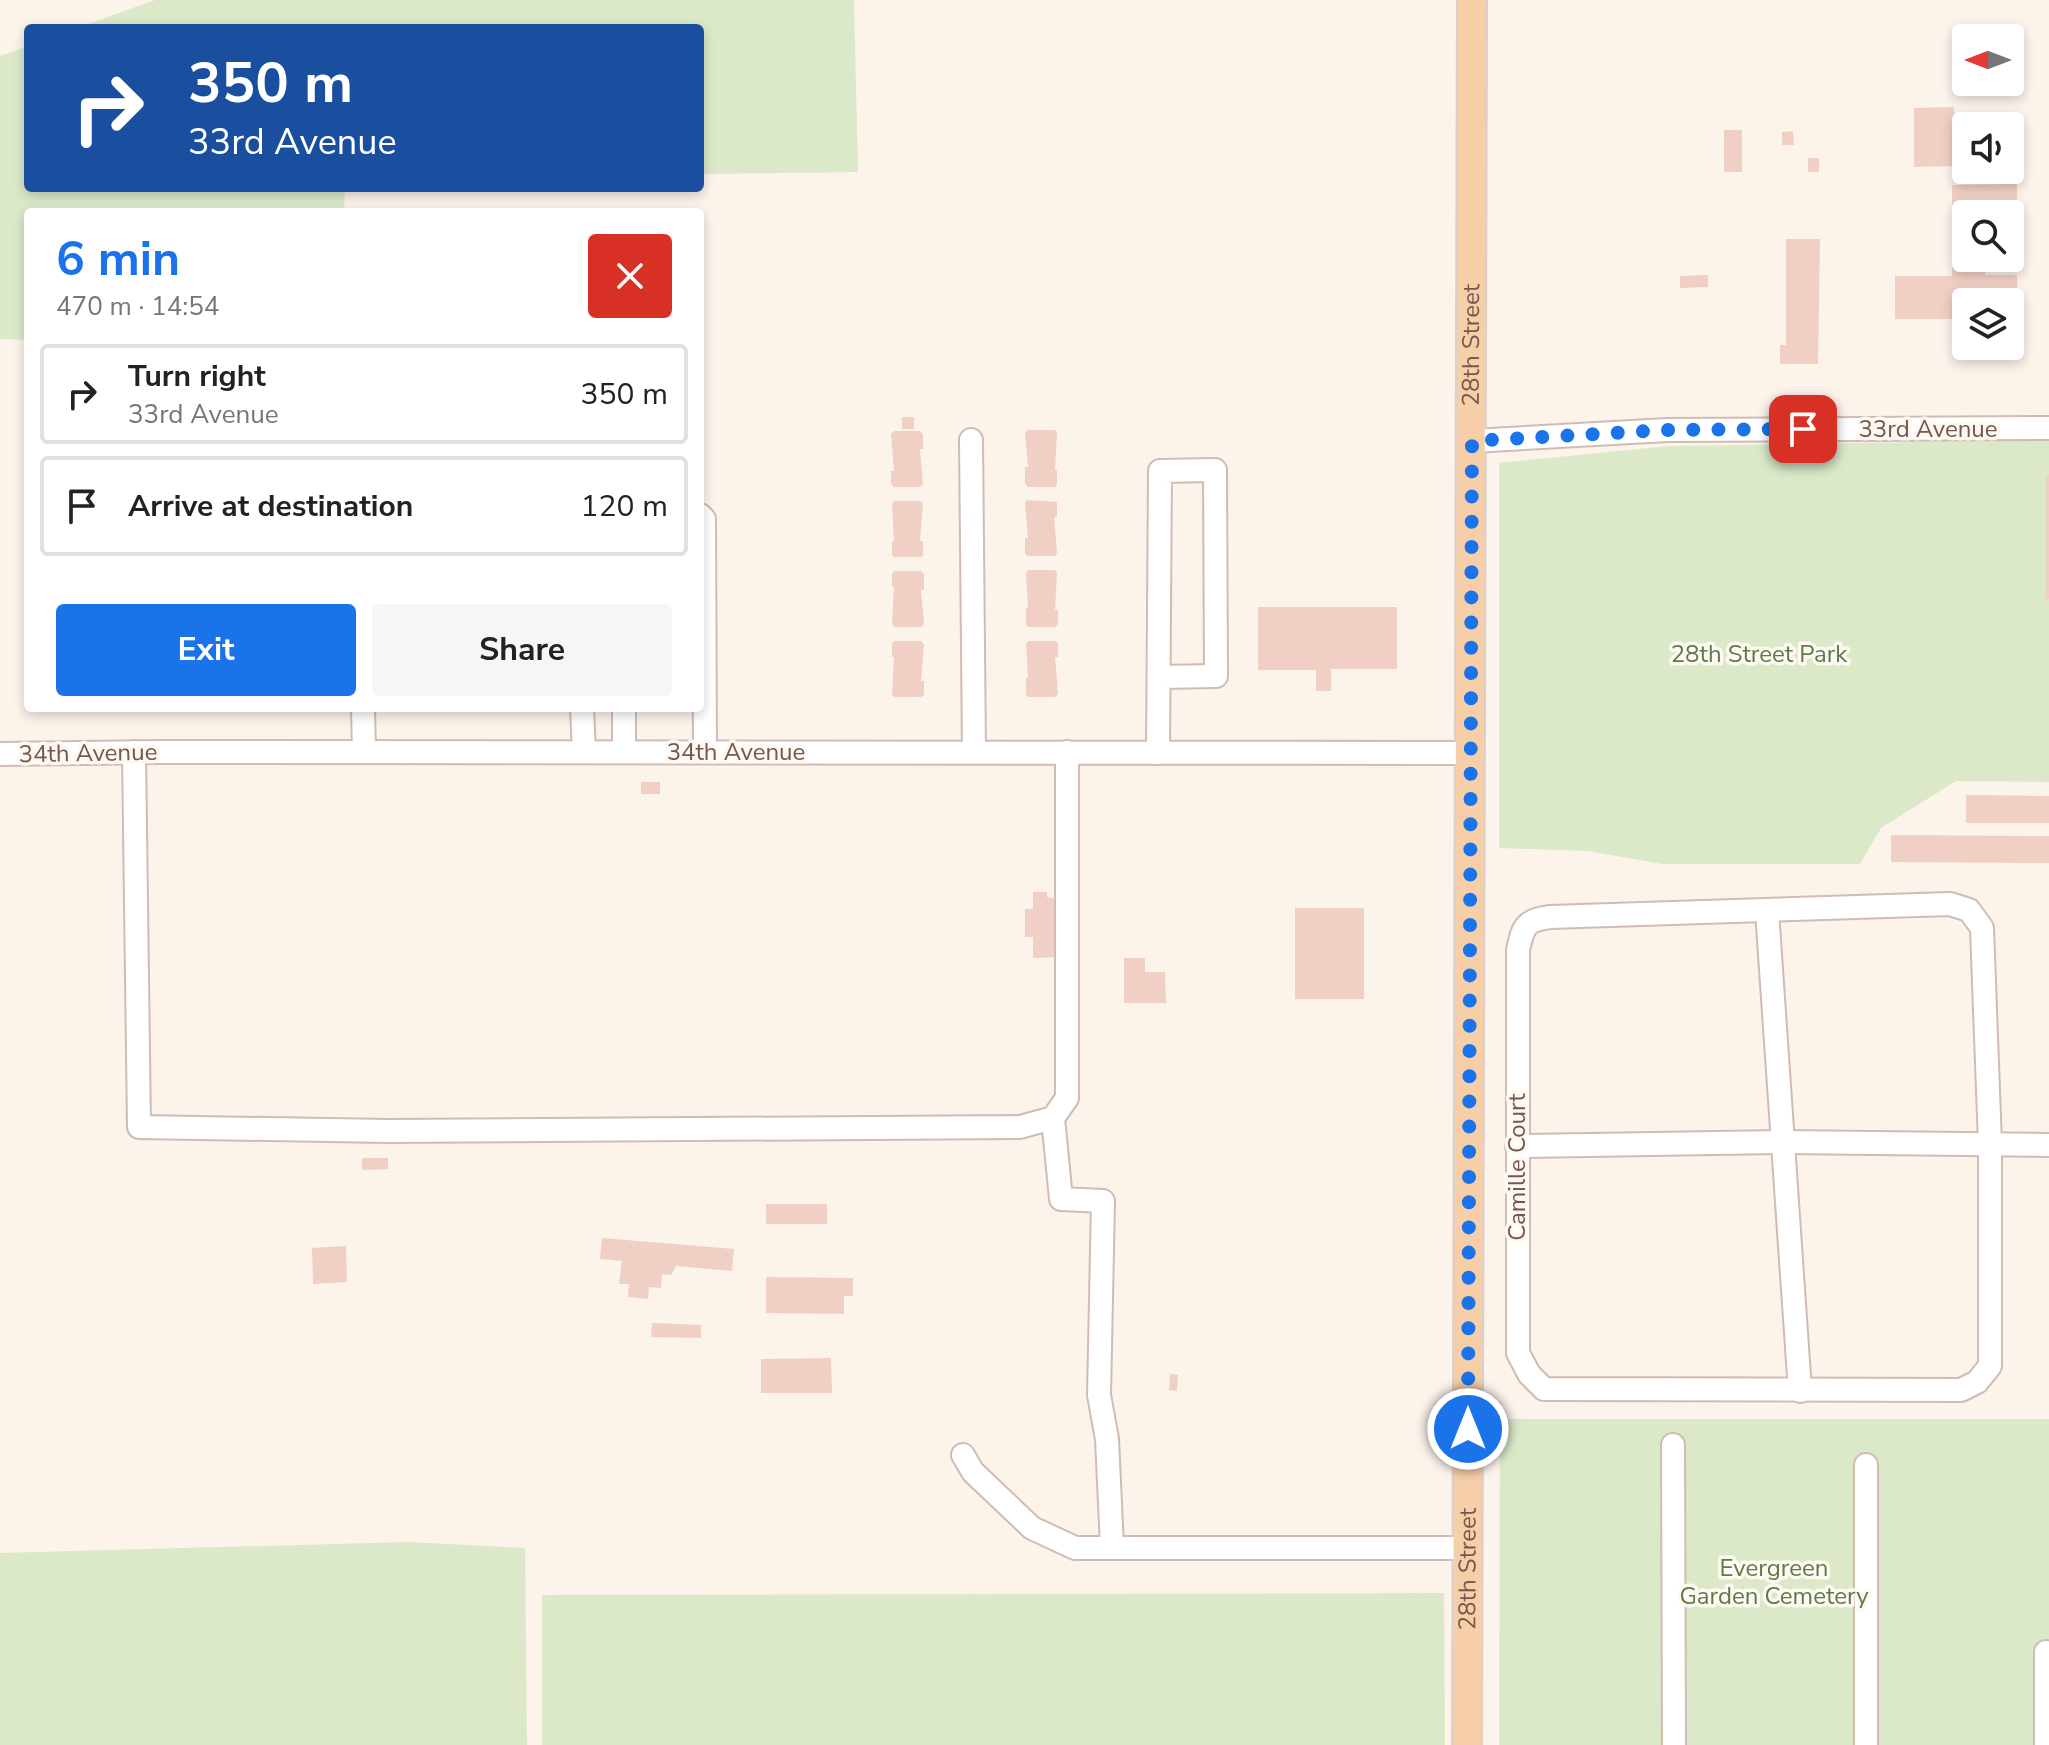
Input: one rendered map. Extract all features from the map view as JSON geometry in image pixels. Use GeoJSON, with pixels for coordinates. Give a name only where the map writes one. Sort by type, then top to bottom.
{"type":"FeatureCollection","features":[{"type":"Feature","properties":{"kind":"main road","name":"28th Street"},"geometry":{"type":"LineString","coordinates":[[1467,1745],[1472,0]]}},
{"type":"Feature","properties":{"kind":"street","name":"33rd Avenue"},"geometry":{"type":"LineString","coordinates":[[1472,441],[1667,430],[2049,428]]}},
{"type":"Feature","properties":{"kind":"street"},"geometry":{"type":"LineString","coordinates":[[971,440],[974,752]]}},
{"type":"Feature","properties":{"kind":"street"},"geometry":{"type":"LineString","coordinates":[[1158,753],[1160,471],[1215,470],[1216,676],[1159,677]]}},
{"type":"Feature","properties":{"kind":"street"},"geometry":{"type":"LineString","coordinates":[[704,519],[705,752]]}},
{"type":"Feature","properties":{"kind":"street"},"geometry":{"type":"LineString","coordinates":[[363,712],[364,752]]}},
{"type":"Feature","properties":{"kind":"street"},"geometry":{"type":"LineString","coordinates":[[582,712],[584,752]]}},
{"type":"Feature","properties":{"kind":"street"},"geometry":{"type":"LineString","coordinates":[[624,712],[624,752]]}},
{"type":"Feature","properties":{"kind":"street"},"geometry":{"type":"LineString","coordinates":[[134,752],[139,1127],[404,1131],[1020,1127],[1053,1118],[1067,1098],[1067,752]]}},
{"type":"Feature","properties":{"kind":"street","name":"34th Avenue"},"geometry":{"type":"LineString","coordinates":[[0,754],[1472,753]]}},
{"type":"Feature","properties":{"kind":"street","name":"Camille Court"},"geometry":{"type":"LineString","coordinates":[[1950,904],[1969,910],[1982,928],[1990,1144],[1990,1366],[1977,1382],[1961,1390],[1544,1389],[1529,1374],[1518,1353],[1518,950],[1522,930],[1534,919],[1767,911],[1950,904]]}},
{"type":"Feature","properties":{"kind":"street"},"geometry":{"type":"LineString","coordinates":[[1767,911],[1800,1391]]}},
{"type":"Feature","properties":{"kind":"street"},"geometry":{"type":"LineString","coordinates":[[1053,1118],[1061,1199],[1103,1201],[1099,1395],[1107,1439],[1112,1547]]}},
{"type":"Feature","properties":{"kind":"street"},"geometry":{"type":"LineString","coordinates":[[1517,1146],[1784,1142],[2049,1145]]}},
{"type":"Feature","properties":{"kind":"street"},"geometry":{"type":"LineString","coordinates":[[1673,1445],[1674,1745]]}},
{"type":"Feature","properties":{"kind":"street"},"geometry":{"type":"LineString","coordinates":[[963,1455],[973,1472],[1032,1528],[1075,1548],[1468,1548]]}},
{"type":"Feature","properties":{"kind":"street"},"geometry":{"type":"LineString","coordinates":[[1866,1465],[1866,1745]]}},
{"type":"Feature","properties":{"kind":"street"},"geometry":{"type":"LineString","coordinates":[[2046,1652],[2046,1745]]}},
{"type":"Feature","properties":{"kind":"green space"},"geometry":{"type":"Polygon","coordinates":[[[155,0],[854,0],[858,172],[704,174],[704,24],[88,24],[155,0]]]}},
{"type":"Feature","properties":{"kind":"green space"},"geometry":{"type":"Polygon","coordinates":[[[24,47],[24,192],[345,192],[344,208],[24,208],[24,340],[0,339],[0,56],[24,47]]]}},
{"type":"Feature","properties":{"kind":"green space","name":"28th Street Park"},"geometry":{"type":"Polygon","coordinates":[[[2049,440],[2049,782],[1956,781],[1881,828],[1860,864],[1662,864],[1588,851],[1499,848],[1499,463],[1669,446],[2049,440]]]}},
{"type":"Feature","properties":{"kind":"green space","name":"Evergreen Garden Cemetery"},"geometry":{"type":"Polygon","coordinates":[[[1500,1419],[2049,1419],[2049,1745],[1499,1745],[1500,1419]]]}},
{"type":"Feature","properties":{"kind":"green space"},"geometry":{"type":"Polygon","coordinates":[[[408,1542],[525,1548],[527,1745],[0,1745],[0,1553],[408,1542]]]}},
{"type":"Feature","properties":{"kind":"green space"},"geometry":{"type":"Polygon","coordinates":[[[1444,1593],[1445,1745],[542,1745],[542,1595],[1444,1593]]]}},
{"type":"Feature","properties":{"kind":"building"},"geometry":{"type":"Polygon","coordinates":[[[1954,107],[1952,166],[1914,167],[1914,108],[1954,107]]]}},
{"type":"Feature","properties":{"kind":"building"},"geometry":{"type":"Polygon","coordinates":[[[1724,130],[1742,130],[1742,172],[1724,172],[1724,130]]]}},
{"type":"Feature","properties":{"kind":"building"},"geometry":{"type":"Polygon","coordinates":[[[1793,131],[1794,145],[1782,145],[1782,132],[1793,131]]]}},
{"type":"Feature","properties":{"kind":"building"},"geometry":{"type":"Polygon","coordinates":[[[1808,158],[1819,158],[1819,172],[1808,172],[1808,158]]]}},
{"type":"Feature","properties":{"kind":"building"},"geometry":{"type":"Polygon","coordinates":[[[2017,184],[2017,200],[1952,200],[1952,185],[2017,184]]]}},
{"type":"Feature","properties":{"kind":"building"},"geometry":{"type":"Polygon","coordinates":[[[1786,239],[1820,239],[1818,364],[1780,364],[1780,345],[1786,345],[1786,239]]]}},
{"type":"Feature","properties":{"kind":"building"},"geometry":{"type":"Polygon","coordinates":[[[1952,272],[2017,275],[2017,288],[1952,288],[1952,319],[1895,319],[1895,276],[1952,276],[1952,272]]]}},
{"type":"Feature","properties":{"kind":"building"},"geometry":{"type":"Polygon","coordinates":[[[1708,275],[1708,287],[1680,288],[1680,276],[1708,275]]]}},
{"type":"Feature","properties":{"kind":"building"},"geometry":{"type":"Polygon","coordinates":[[[902,417],[914,417],[914,429],[902,429],[902,417]]]}},
{"type":"Feature","properties":{"kind":"building"},"geometry":{"type":"Polygon","coordinates":[[[1028,430],[1055,430],[1057,433],[1055,487],[1028,487],[1025,484],[1025,467],[1028,467],[1025,433],[1028,430]]]}},
{"type":"Feature","properties":{"kind":"building"},"geometry":{"type":"Polygon","coordinates":[[[894,431],[920,431],[923,434],[923,449],[920,449],[923,484],[920,487],[894,487],[891,484],[891,471],[894,471],[891,434],[894,431]]]}},
{"type":"Feature","properties":{"kind":"building"},"geometry":{"type":"Polygon","coordinates":[[[2046,475],[2049,475],[2049,599],[2046,599],[2046,475]]]}},
{"type":"Feature","properties":{"kind":"building"},"geometry":{"type":"Polygon","coordinates":[[[1027,500],[1057,502],[1057,517],[1054,517],[1055,556],[1025,554],[1025,538],[1028,538],[1027,500]]]}},
{"type":"Feature","properties":{"kind":"building"},"geometry":{"type":"Polygon","coordinates":[[[894,501],[920,501],[923,504],[921,557],[892,555],[894,501]]]}},
{"type":"Feature","properties":{"kind":"building"},"geometry":{"type":"Polygon","coordinates":[[[1028,570],[1055,570],[1057,573],[1055,610],[1058,610],[1058,624],[1055,627],[1028,627],[1026,624],[1028,570]]]}},
{"type":"Feature","properties":{"kind":"building"},"geometry":{"type":"Polygon","coordinates":[[[894,571],[921,571],[924,574],[924,590],[921,590],[924,624],[921,627],[895,627],[892,624],[894,571]]]}},
{"type":"Feature","properties":{"kind":"building"},"geometry":{"type":"Polygon","coordinates":[[[1258,607],[1397,607],[1397,669],[1331,669],[1331,691],[1316,691],[1316,670],[1258,670],[1258,607]]]}},
{"type":"Feature","properties":{"kind":"building"},"geometry":{"type":"Polygon","coordinates":[[[894,641],[921,641],[924,644],[921,681],[924,681],[924,695],[921,697],[892,695],[894,641]]]}},
{"type":"Feature","properties":{"kind":"building"},"geometry":{"type":"Polygon","coordinates":[[[1028,641],[1058,643],[1058,657],[1055,657],[1058,694],[1055,697],[1026,695],[1028,641]]]}},
{"type":"Feature","properties":{"kind":"building"},"geometry":{"type":"Polygon","coordinates":[[[641,782],[660,782],[660,794],[641,794],[641,782]]]}},
{"type":"Feature","properties":{"kind":"building"},"geometry":{"type":"Polygon","coordinates":[[[1966,795],[2049,796],[2049,823],[1966,823],[1966,795]]]}},
{"type":"Feature","properties":{"kind":"building"},"geometry":{"type":"Polygon","coordinates":[[[1891,835],[2049,836],[2049,863],[1891,862],[1891,835]]]}},
{"type":"Feature","properties":{"kind":"building"},"geometry":{"type":"Polygon","coordinates":[[[1033,892],[1047,892],[1047,897],[1059,899],[1059,957],[1033,958],[1033,937],[1025,937],[1025,909],[1033,909],[1033,892]]]}},
{"type":"Feature","properties":{"kind":"building"},"geometry":{"type":"Polygon","coordinates":[[[1295,908],[1364,908],[1364,999],[1295,999],[1295,908]]]}},
{"type":"Feature","properties":{"kind":"building"},"geometry":{"type":"Polygon","coordinates":[[[1124,958],[1145,958],[1145,972],[1165,972],[1166,1003],[1124,1003],[1124,958]]]}},
{"type":"Feature","properties":{"kind":"building"},"geometry":{"type":"Polygon","coordinates":[[[362,1158],[388,1158],[388,1169],[362,1170],[362,1158]]]}},
{"type":"Feature","properties":{"kind":"building"},"geometry":{"type":"Polygon","coordinates":[[[766,1204],[827,1204],[827,1224],[766,1224],[766,1204]]]}},
{"type":"Feature","properties":{"kind":"building"},"geometry":{"type":"Polygon","coordinates":[[[602,1238],[734,1249],[732,1271],[676,1266],[671,1275],[662,1274],[661,1288],[649,1287],[648,1299],[628,1297],[629,1284],[619,1284],[622,1261],[600,1259],[602,1238]]]}},
{"type":"Feature","properties":{"kind":"building"},"geometry":{"type":"Polygon","coordinates":[[[346,1246],[347,1282],[313,1284],[312,1248],[346,1246]]]}},
{"type":"Feature","properties":{"kind":"building"},"geometry":{"type":"Polygon","coordinates":[[[766,1277],[853,1278],[853,1296],[844,1296],[844,1314],[766,1313],[766,1277]]]}},
{"type":"Feature","properties":{"kind":"building"},"geometry":{"type":"Polygon","coordinates":[[[652,1323],[701,1325],[701,1338],[651,1337],[652,1323]]]}},
{"type":"Feature","properties":{"kind":"building"},"geometry":{"type":"Polygon","coordinates":[[[831,1358],[832,1393],[761,1393],[761,1359],[831,1358]]]}},
{"type":"Feature","properties":{"kind":"building"},"geometry":{"type":"Polygon","coordinates":[[[1170,1374],[1178,1375],[1177,1391],[1169,1390],[1170,1374]]]}},
{"type":"Feature","properties":{"kind":"route"},"geometry":{"type":"LineString","coordinates":[[1468,1429],[1472,441],[1667,430],[1803,429]]}}]}
